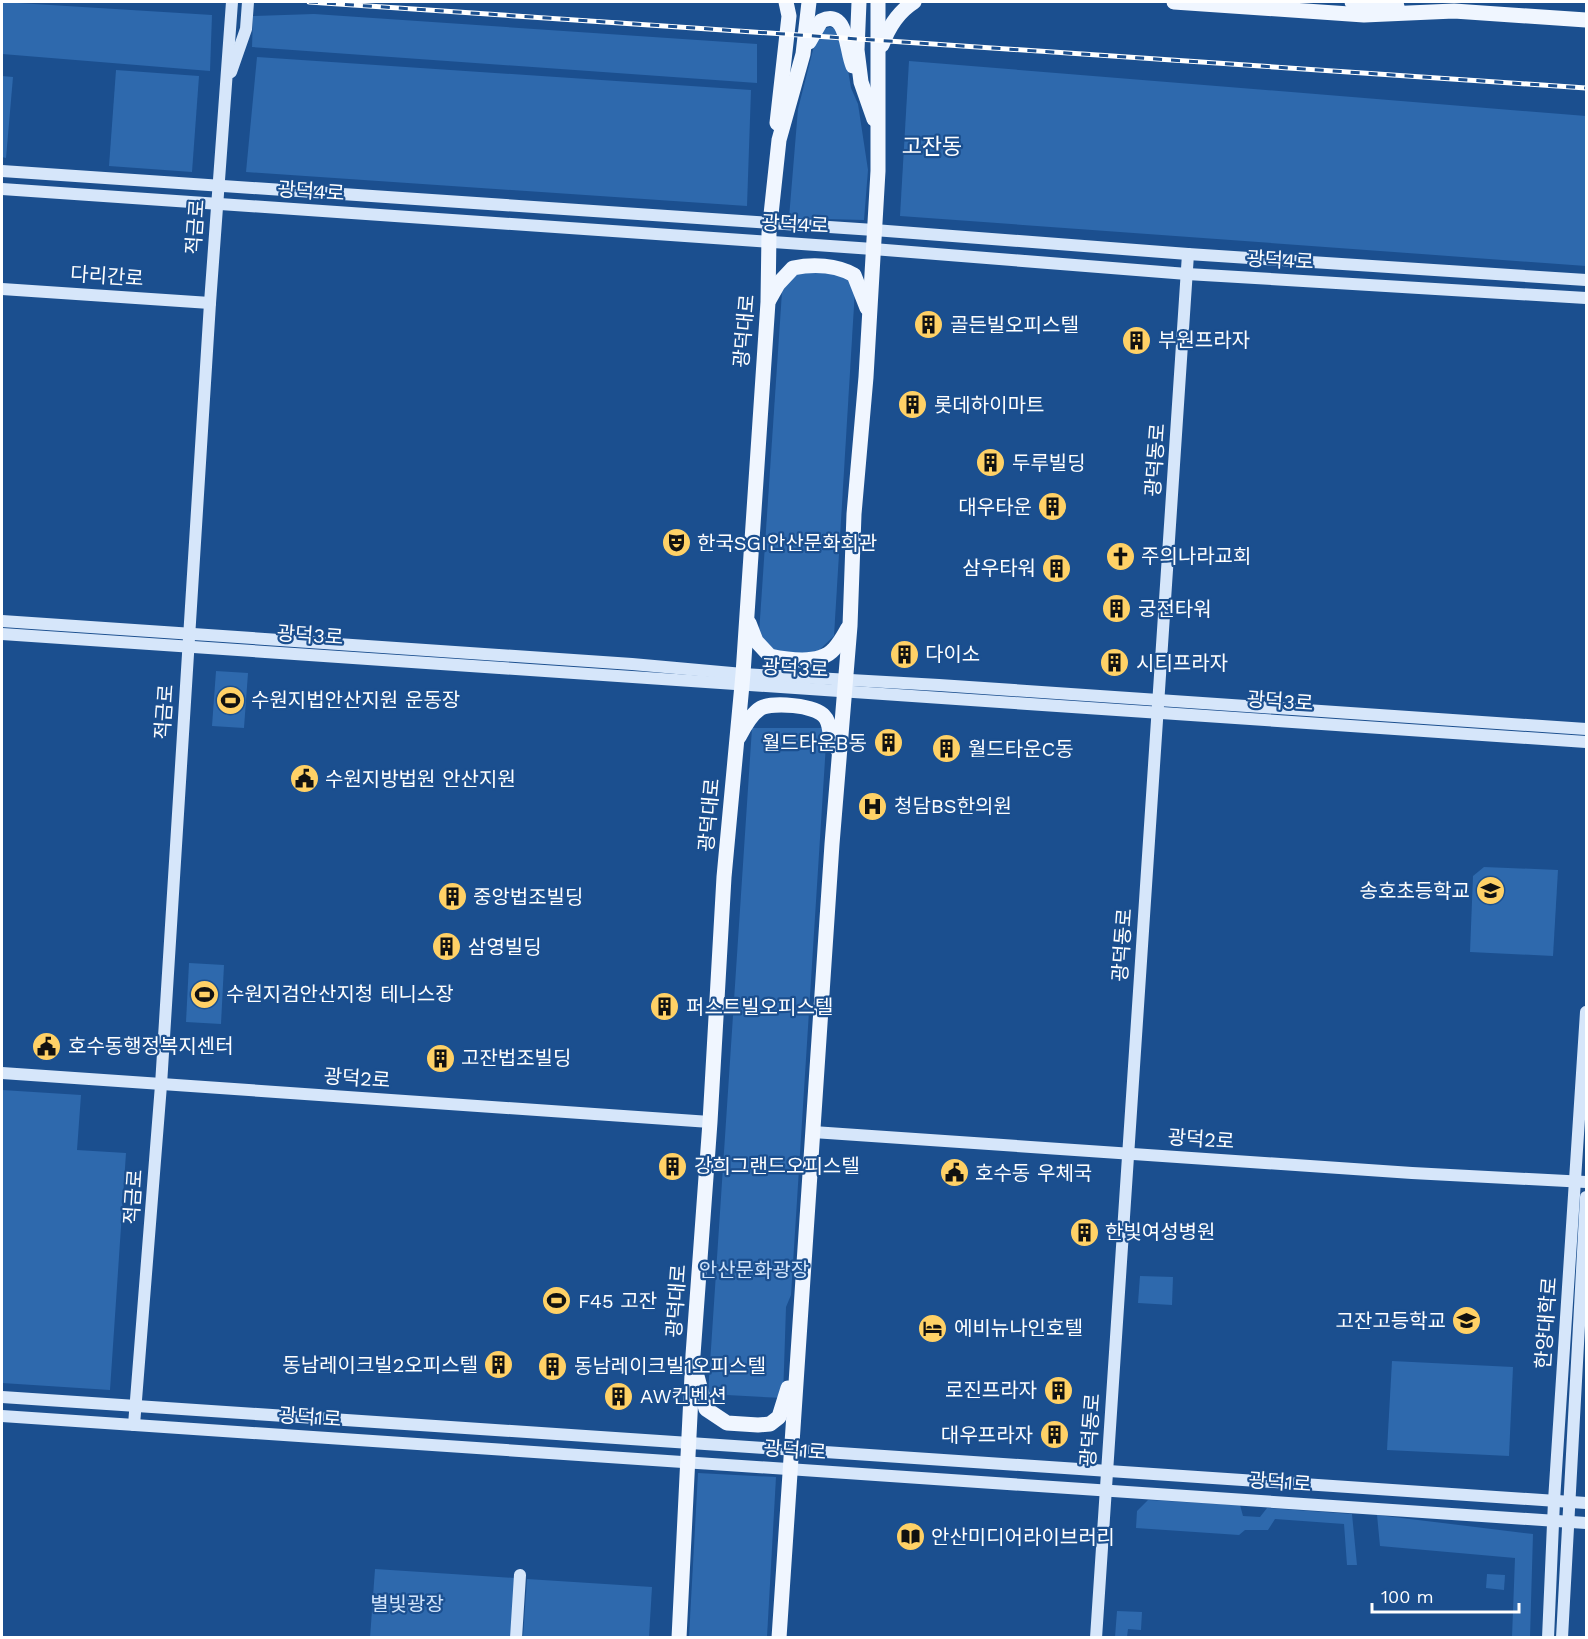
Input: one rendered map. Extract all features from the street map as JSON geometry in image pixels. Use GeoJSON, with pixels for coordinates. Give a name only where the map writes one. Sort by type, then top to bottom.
{"type":"FeatureCollection","features":[{"type":"Feature","properties":{"kind":"main road"},"geometry":{"type":"LineString","coordinates":[[779,140],[777,121],[789,16],[786,2]]}},
{"type":"Feature","properties":{"kind":"main road","name":"광덕대로"},"geometry":{"type":"LineString","coordinates":[[679,1638],[693,1355],[710,1122],[724,877],[747,617],[768,302],[770,224],[779,140],[804,54],[809,2]]}},
{"type":"Feature","properties":{"kind":"main road"},"geometry":{"type":"LineString","coordinates":[[859,2],[858,50],[861,82]]}},
{"type":"Feature","properties":{"kind":"main road"},"geometry":{"type":"LineString","coordinates":[[779,1638],[839,752],[850,626],[854,514],[866,377],[878,130],[878,2]]}},
{"type":"Feature","properties":{"kind":"main road"},"geometry":{"type":"LineString","coordinates":[[879,53],[893,22],[914,2]]}},
{"type":"Feature","properties":{"kind":"main road"},"geometry":{"type":"LineString","coordinates":[[1174,2],[1364,15],[1454,11]]}},
{"type":"Feature","properties":{"kind":"main road"},"geometry":{"type":"LineString","coordinates":[[1352,2],[1586,20]]}},
{"type":"Feature","properties":{"kind":"main road"},"geometry":{"type":"LineString","coordinates":[[804,54],[817,25],[825,19],[835,20],[842,26],[850,61],[861,82],[878,130]]}},
{"type":"Feature","properties":{"kind":"main road"},"geometry":{"type":"LineString","coordinates":[[768,302],[778,284],[793,268],[813,266],[839,268],[854,275],[869,313]]}},
{"type":"Feature","properties":{"kind":"main road"},"geometry":{"type":"LineString","coordinates":[[747,617],[761,648],[770,656],[777,658],[811,660],[824,656],[834,650],[850,626]]}},
{"type":"Feature","properties":{"kind":"main road"},"geometry":{"type":"LineString","coordinates":[[737,740],[746,724],[760,709],[769,705],[811,707],[828,720],[831,740],[839,752]]}},
{"type":"Feature","properties":{"kind":"main road"},"geometry":{"type":"LineString","coordinates":[[693,1355],[706,1409],[727,1423],[758,1425],[770,1424],[779,1416],[797,1361]]}},
{"type":"Feature","properties":{"kind":"street","name":"적금로"},"geometry":{"type":"LineString","coordinates":[[134,1425],[160,1084],[216,204],[232,2]]}},
{"type":"Feature","properties":{"kind":"street"},"geometry":{"type":"LineString","coordinates":[[226,87],[246,29],[248,2]]}},
{"type":"Feature","properties":{"kind":"street","name":"광덕4로"},"geometry":{"type":"LineString","coordinates":[[2,171],[1587,280]]}},
{"type":"Feature","properties":{"kind":"street","name":"광덕4로"},"geometry":{"type":"LineString","coordinates":[[2,189],[873,249],[1187,274],[1587,298]]}},
{"type":"Feature","properties":{"kind":"street","name":"광덕동로"},"geometry":{"type":"LineString","coordinates":[[1096,1638],[1188,254]]}},
{"type":"Feature","properties":{"kind":"street","name":"다리간로"},"geometry":{"type":"LineString","coordinates":[[2,289],[210,303]]}},
{"type":"Feature","properties":{"kind":"street","name":"광덕3로"},"geometry":{"type":"LineString","coordinates":[[2,621],[188,640]]}},
{"type":"Feature","properties":{"kind":"street","name":"광덕3로"},"geometry":{"type":"LineString","coordinates":[[2,634],[188,640],[632,664],[742,680],[1158,706],[1587,729]]}},
{"type":"Feature","properties":{"kind":"street","name":"광덕3로"},"geometry":{"type":"LineString","coordinates":[[1158,706],[1587,742]]}},
{"type":"Feature","properties":{"kind":"street","name":"한양대학로"},"geometry":{"type":"LineString","coordinates":[[1548,1638],[1554,1501],[1581,1181],[1587,1012]]}},
{"type":"Feature","properties":{"kind":"street","name":"광덕2로"},"geometry":{"type":"LineString","coordinates":[[2,1073],[710,1122]]}},
{"type":"Feature","properties":{"kind":"street","name":"광덕2로"},"geometry":{"type":"LineString","coordinates":[[813,1132],[1412,1173],[1581,1181]]}},
{"type":"Feature","properties":{"kind":"street","name":"한양대학로"},"geometry":{"type":"LineString","coordinates":[[1562,1638],[1587,1197]]}},
{"type":"Feature","properties":{"kind":"street","name":"광덕1로"},"geometry":{"type":"LineString","coordinates":[[2,1397],[1587,1503]]}},
{"type":"Feature","properties":{"kind":"street","name":"광덕1로"},"geometry":{"type":"LineString","coordinates":[[2,1416],[1587,1523]]}},
{"type":"Feature","properties":{"kind":"street"},"geometry":{"type":"LineString","coordinates":[[516,1638],[520,1575]]}},
{"type":"Feature","properties":{"kind":"green space"},"geometry":{"type":"Polygon","coordinates":[[[2,2],[212,15],[210,71],[2,54],[2,2]]]}},
{"type":"Feature","properties":{"kind":"green space"},"geometry":{"type":"Polygon","coordinates":[[[314,14],[757,44],[757,83],[252,47],[253,16],[314,14]]]}},
{"type":"Feature","properties":{"kind":"green space"},"geometry":{"type":"Polygon","coordinates":[[[830,27],[836,29],[843,40],[851,88],[858,104],[868,170],[864,220],[789,218],[798,109],[816,38],[823,29],[830,27]]]}},
{"type":"Feature","properties":{"kind":"green space"},"geometry":{"type":"Polygon","coordinates":[[[257,57],[751,90],[747,206],[246,172],[257,57]]]}},
{"type":"Feature","properties":{"kind":"green space"},"geometry":{"type":"Polygon","coordinates":[[[909,61],[1586,116],[1586,266],[900,216],[909,61]]]}},
{"type":"Feature","properties":{"kind":"green space"},"geometry":{"type":"Polygon","coordinates":[[[116,70],[199,76],[192,172],[109,166],[116,70]]]}},
{"type":"Feature","properties":{"kind":"green space"},"geometry":{"type":"Polygon","coordinates":[[[2,76],[13,77],[6,158],[2,157],[2,76]]]}},
{"type":"Feature","properties":{"kind":"green space"},"geometry":{"type":"Polygon","coordinates":[[[801,271],[845,275],[855,289],[834,636],[814,655],[775,653],[759,634],[782,292],[784,283],[801,271]]]}},
{"type":"Feature","properties":{"kind":"green space","name":"수원지법안산지원 운동장"},"geometry":{"type":"Polygon","coordinates":[[[216,671],[248,673],[244,728],[212,726],[216,671]]]}},
{"type":"Feature","properties":{"kind":"green space","name":"안산문화광장"},"geometry":{"type":"Polygon","coordinates":[[[752,728],[827,728],[791,1295],[786,1307],[783,1398],[708,1394],[752,728]]]}},
{"type":"Feature","properties":{"kind":"green space"},"geometry":{"type":"Polygon","coordinates":[[[1484,867],[1558,870],[1553,956],[1470,952],[1473,876],[1484,867]]]}},
{"type":"Feature","properties":{"kind":"green space","name":"수원지검안산지청 테니스장"},"geometry":{"type":"Polygon","coordinates":[[[189,963],[224,965],[221,1024],[186,1022],[189,963]]]}},
{"type":"Feature","properties":{"kind":"green space"},"geometry":{"type":"Polygon","coordinates":[[[2,1090],[81,1095],[77,1150],[126,1153],[110,1390],[2,1383],[2,1090]]]}},
{"type":"Feature","properties":{"kind":"green space"},"geometry":{"type":"Polygon","coordinates":[[[1140,1276],[1173,1277],[1172,1305],[1138,1303],[1140,1276]]]}},
{"type":"Feature","properties":{"kind":"green space"},"geometry":{"type":"Polygon","coordinates":[[[1392,1361],[1513,1367],[1509,1456],[1387,1450],[1392,1361]]]}},
{"type":"Feature","properties":{"kind":"green space"},"geometry":{"type":"Polygon","coordinates":[[[698,1473],[776,1477],[767,1637],[689,1637],[698,1473]]]}},
{"type":"Feature","properties":{"kind":"green space"},"geometry":{"type":"Polygon","coordinates":[[[1148,1500],[1240,1505],[1243,1516],[1260,1517],[1267,1508],[1352,1514],[1357,1565],[1347,1565],[1344,1524],[1275,1519],[1268,1530],[1245,1530],[1239,1535],[1136,1528],[1137,1511],[1148,1500]]]}},
{"type":"Feature","properties":{"kind":"green space"},"geometry":{"type":"Polygon","coordinates":[[[1377,1515],[1533,1534],[1530,1637],[1512,1637],[1515,1558],[1380,1546],[1377,1515]]]}},
{"type":"Feature","properties":{"kind":"green space","name":"별빛광장"},"geometry":{"type":"Polygon","coordinates":[[[375,1569],[515,1578],[511,1637],[370,1638],[375,1569]]]}},
{"type":"Feature","properties":{"kind":"green space"},"geometry":{"type":"Polygon","coordinates":[[[1487,1574],[1505,1575],[1504,1590],[1486,1588],[1487,1574]]]}},
{"type":"Feature","properties":{"kind":"green space"},"geometry":{"type":"Polygon","coordinates":[[[527,1579],[652,1587],[649,1637],[523,1637],[527,1579]]]}},
{"type":"Feature","properties":{"kind":"green space"},"geometry":{"type":"Polygon","coordinates":[[[1117,1611],[1142,1612],[1141,1630],[1128,1629],[1127,1637],[1115,1637],[1117,1611]]]}},
{"type":"Feature","properties":{"kind":"railway"},"geometry":{"type":"LineString","coordinates":[[309,2],[1586,88]]}},
{"type":"Feature","properties":{"kind":"place","name":"골든빌오피스텔"},"geometry":{"type":"Point","coordinates":[929,325]}},
{"type":"Feature","properties":{"kind":"place","name":"부원프라자"},"geometry":{"type":"Point","coordinates":[1137,340]}},
{"type":"Feature","properties":{"kind":"place","name":"롯데하이마트"},"geometry":{"type":"Point","coordinates":[913,405]}},
{"type":"Feature","properties":{"kind":"place","name":"두루빌딩"},"geometry":{"type":"Point","coordinates":[991,463]}},
{"type":"Feature","properties":{"kind":"place","name":"대우타운"},"geometry":{"type":"Point","coordinates":[1053,507]}},
{"type":"Feature","properties":{"kind":"place","name":"한국SGI안산문화회관"},"geometry":{"type":"Point","coordinates":[676,543]}},
{"type":"Feature","properties":{"kind":"place","name":"주의나라교회"},"geometry":{"type":"Point","coordinates":[1120,556]}},
{"type":"Feature","properties":{"kind":"place","name":"삼우타워"},"geometry":{"type":"Point","coordinates":[1057,568]}},
{"type":"Feature","properties":{"kind":"place","name":"궁전타워"},"geometry":{"type":"Point","coordinates":[1117,609]}},
{"type":"Feature","properties":{"kind":"place","name":"다이소"},"geometry":{"type":"Point","coordinates":[904,654]}},
{"type":"Feature","properties":{"kind":"place","name":"시티프라자"},"geometry":{"type":"Point","coordinates":[1115,663]}},
{"type":"Feature","properties":{"kind":"place","name":"수원지법안산지원 운동장"},"geometry":{"type":"Point","coordinates":[230,700]}},
{"type":"Feature","properties":{"kind":"place","name":"월드타운B동"},"geometry":{"type":"Point","coordinates":[888,743]}},
{"type":"Feature","properties":{"kind":"place","name":"월드타운C동"},"geometry":{"type":"Point","coordinates":[947,749]}},
{"type":"Feature","properties":{"kind":"place","name":"수원지방법원 안산지원"},"geometry":{"type":"Point","coordinates":[304,779]}},
{"type":"Feature","properties":{"kind":"place","name":"청담BS한의원"},"geometry":{"type":"Point","coordinates":[873,806]}},
{"type":"Feature","properties":{"kind":"place","name":"송호초등학교"},"geometry":{"type":"Point","coordinates":[1491,891]}},
{"type":"Feature","properties":{"kind":"place","name":"중앙법조빌딩"},"geometry":{"type":"Point","coordinates":[452,897]}},
{"type":"Feature","properties":{"kind":"place","name":"삼영빌딩"},"geometry":{"type":"Point","coordinates":[447,947]}},
{"type":"Feature","properties":{"kind":"place","name":"수원지검안산지청 테니스장"},"geometry":{"type":"Point","coordinates":[205,994]}},
{"type":"Feature","properties":{"kind":"place","name":"퍼스트빌오피스텔"},"geometry":{"type":"Point","coordinates":[665,1007]}},
{"type":"Feature","properties":{"kind":"place","name":"호수동행정복지센터"},"geometry":{"type":"Point","coordinates":[47,1046]}},
{"type":"Feature","properties":{"kind":"place","name":"고잔법조빌딩"},"geometry":{"type":"Point","coordinates":[440,1058]}},
{"type":"Feature","properties":{"kind":"place","name":"강희그랜드오피스텔"},"geometry":{"type":"Point","coordinates":[673,1166]}},
{"type":"Feature","properties":{"kind":"place","name":"호수동 우체국"},"geometry":{"type":"Point","coordinates":[954,1173]}},
{"type":"Feature","properties":{"kind":"place","name":"한빛여성병원"},"geometry":{"type":"Point","coordinates":[1084,1232]}},
{"type":"Feature","properties":{"kind":"place","name":"F45 고잔"},"geometry":{"type":"Point","coordinates":[557,1301]}},
{"type":"Feature","properties":{"kind":"place","name":"고잔고등학교"},"geometry":{"type":"Point","coordinates":[1467,1321]}},
{"type":"Feature","properties":{"kind":"place","name":"에비뉴나인호텔"},"geometry":{"type":"Point","coordinates":[933,1328]}},
{"type":"Feature","properties":{"kind":"place","name":"동남레이크빌2오피스텔"},"geometry":{"type":"Point","coordinates":[499,1365]}},
{"type":"Feature","properties":{"kind":"place","name":"동남레이크빌1오피스텔"},"geometry":{"type":"Point","coordinates":[553,1366]}},
{"type":"Feature","properties":{"kind":"place","name":"로진프라자"},"geometry":{"type":"Point","coordinates":[1058,1390]}},
{"type":"Feature","properties":{"kind":"place","name":"AW컨벤션"},"geometry":{"type":"Point","coordinates":[619,1396]}},
{"type":"Feature","properties":{"kind":"place","name":"대우프라자"},"geometry":{"type":"Point","coordinates":[1054,1435]}},
{"type":"Feature","properties":{"kind":"place","name":"안산미디어라이브러리"},"geometry":{"type":"Point","coordinates":[910,1537]}},
{"type":"Feature","properties":{"kind":"district","name":"고잔동"},"geometry":{"type":"Point","coordinates":[932,146]}}]}
